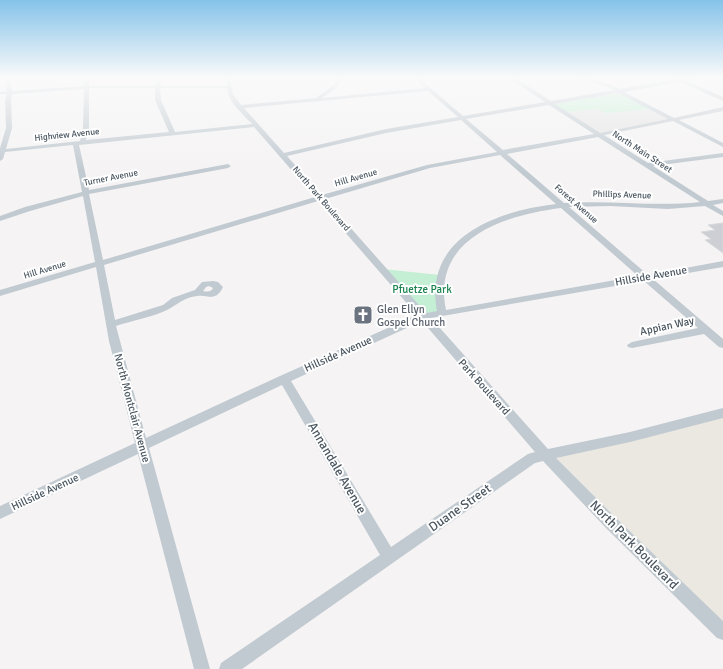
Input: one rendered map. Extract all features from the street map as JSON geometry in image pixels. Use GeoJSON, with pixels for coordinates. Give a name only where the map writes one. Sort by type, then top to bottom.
{"type":"FeatureCollection","features":[{"type":"Feature","properties":{"kind":"street"},"geometry":{"type":"LineString","coordinates":[[0,159],[9,128],[8,109]]}},
{"type":"Feature","properties":{"kind":"street","name":"North Montclair Avenue"},"geometry":{"type":"LineString","coordinates":[[85,109],[86,127],[79,143],[85,192],[121,369],[202,669]]}},
{"type":"Feature","properties":{"kind":"street"},"geometry":{"type":"LineString","coordinates":[[162,109],[173,134]]}},
{"type":"Feature","properties":{"kind":"street","name":"North Park Boulevard"},"geometry":{"type":"LineString","coordinates":[[242,109],[422,316]]}},
{"type":"Feature","properties":{"kind":"street","name":"Forest Avenue"},"geometry":{"type":"LineString","coordinates":[[453,109],[562,206],[723,345]]}},
{"type":"Feature","properties":{"kind":"street"},"geometry":{"type":"LineString","coordinates":[[283,155],[386,131],[519,109]]}},
{"type":"Feature","properties":{"kind":"street","name":"North Main Street"},"geometry":{"type":"LineString","coordinates":[[560,109],[723,214]]}},
{"type":"Feature","properties":{"kind":"street"},"geometry":{"type":"LineString","coordinates":[[654,109],[723,145]]}},
{"type":"Feature","properties":{"kind":"street","name":"Hill Avenue"},"geometry":{"type":"LineString","coordinates":[[0,293],[429,166],[722,109]]}},
{"type":"Feature","properties":{"kind":"street","name":"Highview Avenue"},"geometry":{"type":"LineString","coordinates":[[2,151],[256,125]]}},
{"type":"Feature","properties":{"kind":"street"},"geometry":{"type":"LineString","coordinates":[[646,165],[723,155]]}},
{"type":"Feature","properties":{"kind":"street","name":"Turner Avenue"},"geometry":{"type":"LineString","coordinates":[[0,219],[44,203],[85,192],[228,166]]}},
{"type":"Feature","properties":{"kind":"street","name":"Phillips Avenue"},"geometry":{"type":"LineString","coordinates":[[442,313],[439,298],[442,273],[455,248],[468,237],[489,224],[512,215],[562,206],[601,204],[666,207],[723,201]]}},
{"type":"Feature","properties":{"kind":"street","name":"Hillside Avenue"},"geometry":{"type":"LineString","coordinates":[[0,513],[284,379],[422,316],[723,264]]}},
{"type":"Feature","properties":{"kind":"street"},"geometry":{"type":"LineString","coordinates":[[112,324],[166,307],[175,300],[198,292]]}},
{"type":"Feature","properties":{"kind":"street","name":"Park Boulevard"},"geometry":{"type":"LineString","coordinates":[[422,316],[546,456]]}},
{"type":"Feature","properties":{"kind":"street","name":"Appian Way"},"geometry":{"type":"LineString","coordinates":[[632,345],[706,330]]}},
{"type":"Feature","properties":{"kind":"street","name":"Annandale Avenue"},"geometry":{"type":"LineString","coordinates":[[284,379],[389,557]]}},
{"type":"Feature","properties":{"kind":"street","name":"Duane Street"},"geometry":{"type":"LineString","coordinates":[[226,669],[532,458],[546,456],[723,413]]}},
{"type":"Feature","properties":{"kind":"street","name":"North Park Boulevard"},"geometry":{"type":"LineString","coordinates":[[546,456],[612,524],[723,632]]}},
{"type":"Feature","properties":{"kind":"shaded area"},"geometry":{"type":"Polygon","coordinates":[[[599,109],[606,113],[651,109],[671,119],[599,133],[566,112],[599,109]]]}},
{"type":"Feature","properties":{"kind":"shaded area"},"geometry":{"type":"Polygon","coordinates":[[[723,415],[723,628],[550,458],[723,415]]]}},
{"type":"Feature","properties":{"kind":"green space"},"geometry":{"type":"Polygon","coordinates":[[[562,109],[596,109],[566,112],[562,109]]]}},
{"type":"Feature","properties":{"kind":"green space"},"geometry":{"type":"Polygon","coordinates":[[[598,109],[649,109],[606,113],[598,109]]]}},
{"type":"Feature","properties":{"kind":"green space","name":"Pfuetze Park"},"geometry":{"type":"Polygon","coordinates":[[[383,269],[440,275],[437,312],[422,314],[383,269]]]}},
{"type":"Feature","properties":{"kind":"building"},"geometry":{"type":"Polygon","coordinates":[[[723,223],[723,253],[705,240],[711,239],[701,232],[715,230],[708,225],[723,223]]]}},
{"type":"Feature","properties":{"kind":"place","name":"Glen Ellyn Gospel Church"},"geometry":{"type":"Point","coordinates":[363,315]}}]}
